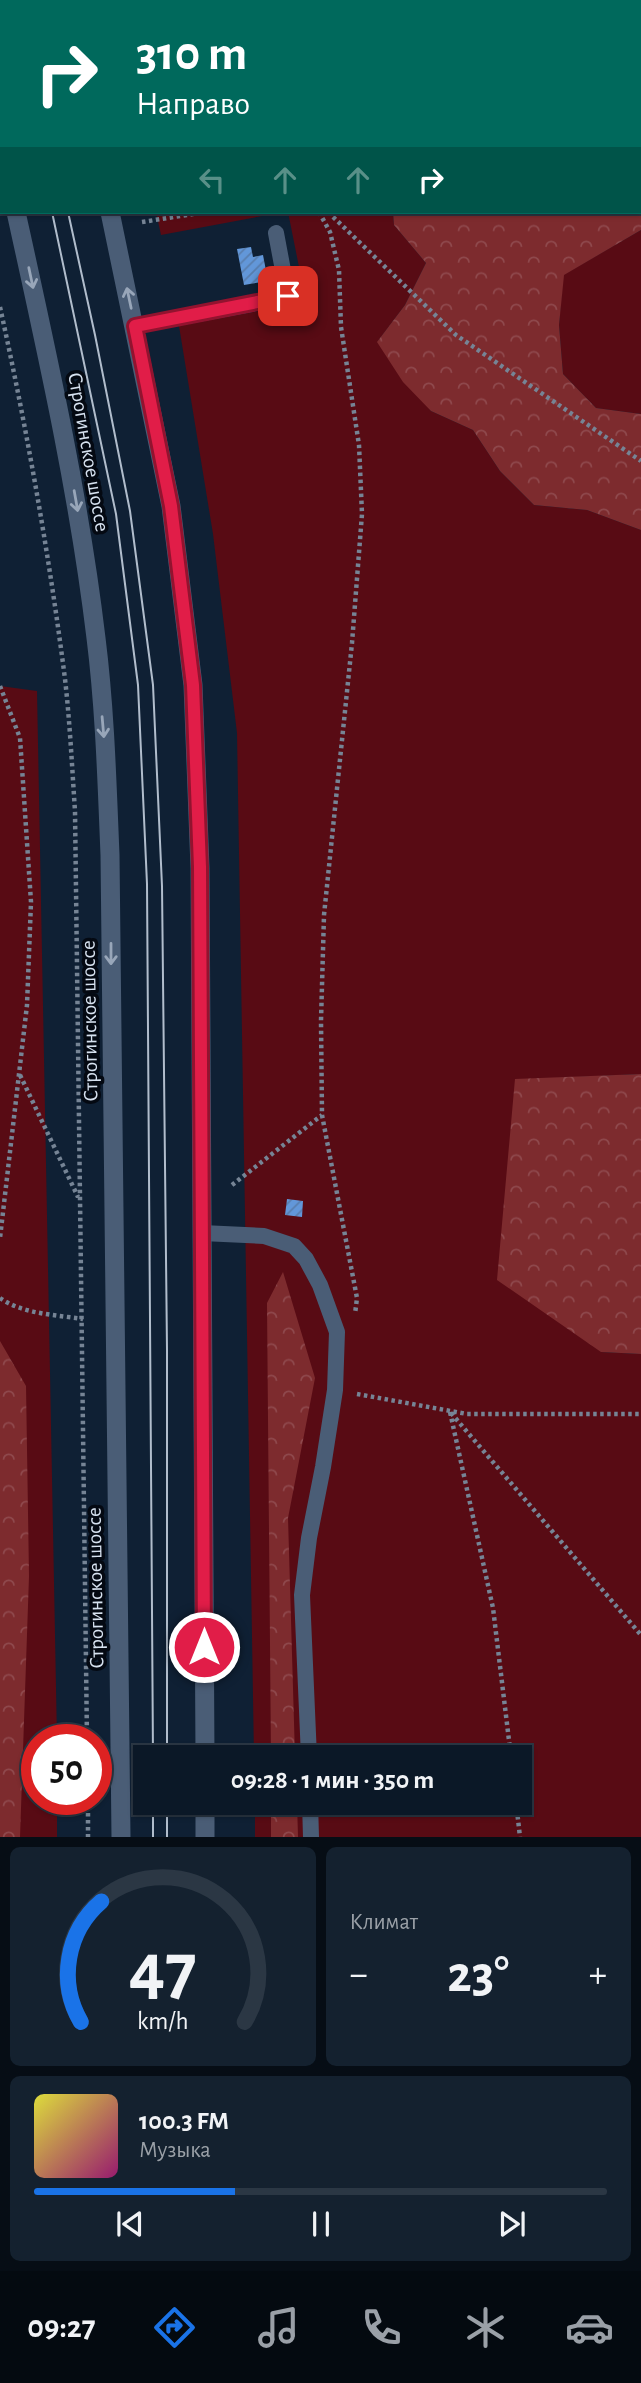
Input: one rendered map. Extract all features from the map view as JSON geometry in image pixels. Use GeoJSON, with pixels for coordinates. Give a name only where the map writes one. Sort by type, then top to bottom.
{"type":"FeatureCollection","features":[{"type":"Feature","properties":{"kind":"main road","name":"Строгинское шоссе"},"geometry":{"type":"LineString","coordinates":[[16,214],[77,504],[96,639],[105,750],[110,855],[121,1837]]}},
{"type":"Feature","properties":{"kind":"main road"},"geometry":{"type":"LineString","coordinates":[[110,214],[171,506],[193,685],[200,867],[205,1745]]}},
{"type":"Feature","properties":{"kind":"main road"},"geometry":{"type":"LineString","coordinates":[[205,1815],[205,1837]]}},
{"type":"Feature","properties":{"kind":"lane"},"geometry":{"type":"LineString","coordinates":[[135,326],[288,296],[276,233]]}},
{"type":"Feature","properties":{"kind":"lane"},"geometry":{"type":"LineString","coordinates":[[202,1233],[264,1236],[294,1246],[306,1259],[320,1285],[337,1332],[335,1390],[309,1538],[302,1595],[308,1745]]}},
{"type":"Feature","properties":{"kind":"lane"},"geometry":{"type":"LineString","coordinates":[[311,1815],[312,1837]]}},
{"type":"Feature","properties":{"kind":"path"},"geometry":{"type":"LineString","coordinates":[[142,222],[193,214]]}},
{"type":"Feature","properties":{"kind":"path"},"geometry":{"type":"LineString","coordinates":[[321,214],[330,232],[339,270],[341,327],[359,445],[362,514],[352,643],[324,915],[322,1115],[356,1298],[355,1313],[349,1324],[337,1332]]}},
{"type":"Feature","properties":{"kind":"path"},"geometry":{"type":"LineString","coordinates":[[330,214],[456,335],[641,461]]}},
{"type":"Feature","properties":{"kind":"path"},"geometry":{"type":"LineString","coordinates":[[0,307],[46,541],[65,682],[75,811],[87,1724]]}},
{"type":"Feature","properties":{"kind":"path"},"geometry":{"type":"LineString","coordinates":[[0,686],[20,738],[31,902],[27,1005],[0,1238]]}},
{"type":"Feature","properties":{"kind":"path"},"geometry":{"type":"LineString","coordinates":[[19,1074],[80,1201]]}},
{"type":"Feature","properties":{"kind":"path"},"geometry":{"type":"LineString","coordinates":[[232,1185],[322,1115]]}},
{"type":"Feature","properties":{"kind":"path"},"geometry":{"type":"LineString","coordinates":[[0,1298],[6,1303],[30,1310],[83,1319]]}},
{"type":"Feature","properties":{"kind":"path"},"geometry":{"type":"LineString","coordinates":[[335,1390],[450,1412],[641,1414]]}},
{"type":"Feature","properties":{"kind":"path"},"geometry":{"type":"LineString","coordinates":[[450,1412],[641,1635]]}},
{"type":"Feature","properties":{"kind":"path"},"geometry":{"type":"LineString","coordinates":[[450,1412],[493,1608],[510,1745]]}},
{"type":"Feature","properties":{"kind":"path"},"geometry":{"type":"LineString","coordinates":[[88,1815],[88,1837]]}},
{"type":"Feature","properties":{"kind":"path"},"geometry":{"type":"LineString","coordinates":[[517,1815],[520,1837]]}},
{"type":"Feature","properties":{"kind":"shaded area"},"geometry":{"type":"Polygon","coordinates":[[[156,214],[273,214],[161,235],[156,214]]]}},
{"type":"Feature","properties":{"kind":"shaded area"},"geometry":{"type":"Polygon","coordinates":[[[288,214],[393,214],[394,225],[426,263],[405,305],[378,341],[431,411],[473,430],[500,471],[534,505],[587,510],[641,530],[641,1074],[515,1080],[601,1352],[641,1354],[641,1837],[255,1837],[255,1815],[532,1815],[532,1745],[254,1745],[237,733],[213,534],[179,326],[306,302],[288,214]]]}},
{"type":"Feature","properties":{"kind":"shaded area"},"geometry":{"type":"Polygon","coordinates":[[[641,230],[641,414],[596,408],[563,374],[559,325],[563,275],[641,230]]]}},
{"type":"Feature","properties":{"kind":"shaded area"},"geometry":{"type":"Polygon","coordinates":[[[0,686],[37,691],[57,1724],[21,1724],[21,1815],[57,1815],[57,1837],[0,1837],[0,686]]]}},
{"type":"Feature","properties":{"kind":"green space"},"geometry":{"type":"Polygon","coordinates":[[[393,214],[641,214],[641,230],[564,275],[559,325],[563,374],[596,408],[641,414],[641,530],[587,510],[534,505],[500,471],[473,430],[431,411],[403,382],[377,342],[405,305],[426,263],[394,225],[393,214]]]}},
{"type":"Feature","properties":{"kind":"green space"},"geometry":{"type":"Polygon","coordinates":[[[641,1074],[641,1354],[601,1352],[497,1280],[515,1079],[641,1074]]]}},
{"type":"Feature","properties":{"kind":"green space"},"geometry":{"type":"Polygon","coordinates":[[[283,1272],[315,1378],[288,1518],[295,1745],[271,1745],[267,1303],[283,1272]]]}},
{"type":"Feature","properties":{"kind":"green space"},"geometry":{"type":"Polygon","coordinates":[[[0,1341],[26,1386],[29,1576],[24,1724],[21,1724],[20,1837],[0,1837],[0,1341]]]}},
{"type":"Feature","properties":{"kind":"green space"},"geometry":{"type":"Polygon","coordinates":[[[271,1815],[297,1815],[298,1837],[271,1837],[271,1815]]]}},
{"type":"Feature","properties":{"kind":"building"},"geometry":{"type":"Polygon","coordinates":[[[251,247],[253,257],[263,255],[268,281],[244,285],[237,249],[251,247]]]}},
{"type":"Feature","properties":{"kind":"building"},"geometry":{"type":"Polygon","coordinates":[[[287,1199],[303,1201],[302,1217],[285,1215],[287,1199]]]}},
{"type":"Feature","properties":{"kind":"tram line"},"geometry":{"type":"LineString","coordinates":[[52,214],[116,514],[138,685],[147,884],[153,1745]]}},
{"type":"Feature","properties":{"kind":"tram line"},"geometry":{"type":"LineString","coordinates":[[68,214],[130,511],[153,685],[162,886],[167,1350],[167,1745]]}},
{"type":"Feature","properties":{"kind":"tram line"},"geometry":{"type":"LineString","coordinates":[[153,1815],[153,1837]]}},
{"type":"Feature","properties":{"kind":"tram line"},"geometry":{"type":"LineString","coordinates":[[167,1815],[167,1837]]}},
{"type":"Feature","properties":{"kind":"route"},"geometry":{"type":"LineString","coordinates":[[204,1647],[200,867],[193,685],[171,506],[135,326],[288,296]]}}]}
